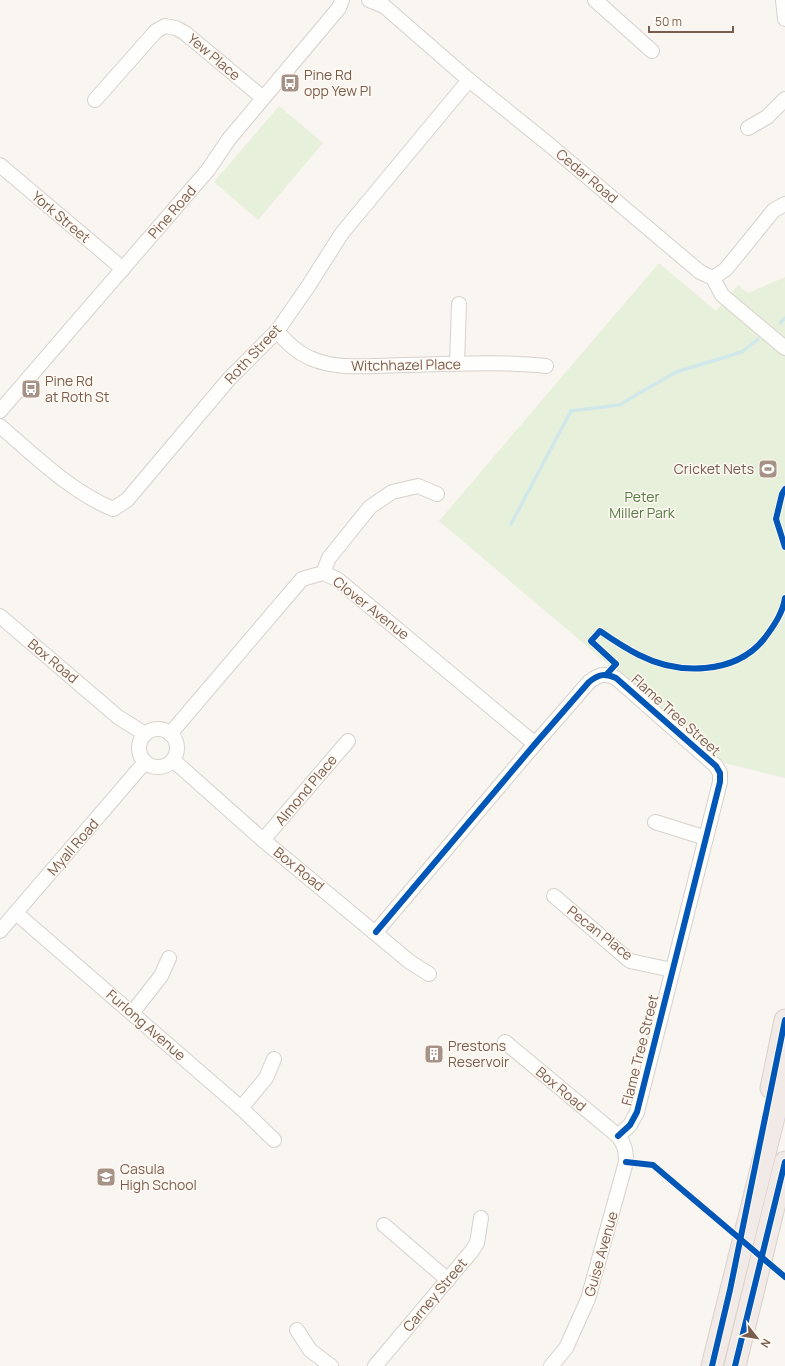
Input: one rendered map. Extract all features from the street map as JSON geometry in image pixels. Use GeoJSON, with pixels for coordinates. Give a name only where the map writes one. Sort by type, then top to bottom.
{"type":"FeatureCollection","features":[{"type":"Feature","properties":{"kind":"highway"},"geometry":{"type":"LineString","coordinates":[[730,1290],[785,1020]]}},
{"type":"Feature","properties":{"kind":"highway"},"geometry":{"type":"LineString","coordinates":[[712,1366],[785,1073]]}},
{"type":"Feature","properties":{"kind":"highway"},"geometry":{"type":"LineString","coordinates":[[735,1366],[785,1162]]}},
{"type":"Feature","properties":{"kind":"street","name":"Pine Road"},"geometry":{"type":"LineString","coordinates":[[0,411],[208,170],[221,148],[341,4],[354,0]]}},
{"type":"Feature","properties":{"kind":"street","name":"Cedar Road"},"geometry":{"type":"LineString","coordinates":[[369,0],[383,3],[469,80],[546,142],[700,272],[714,278]]}},
{"type":"Feature","properties":{"kind":"street"},"geometry":{"type":"LineString","coordinates":[[595,0],[652,51]]}},
{"type":"Feature","properties":{"kind":"street"},"geometry":{"type":"LineString","coordinates":[[783,0],[785,19]]}},
{"type":"Feature","properties":{"kind":"street","name":"Yew Place"},"geometry":{"type":"LineString","coordinates":[[95,100],[156,31],[166,26],[185,32],[263,98]]}},
{"type":"Feature","properties":{"kind":"street","name":"Roth Street"},"geometry":{"type":"LineString","coordinates":[[0,426],[61,478],[102,504],[113,509],[127,500],[229,379],[277,331],[309,285],[342,233],[469,80]]}},
{"type":"Feature","properties":{"kind":"street"},"geometry":{"type":"LineString","coordinates":[[748,128],[767,117],[785,99]]}},
{"type":"Feature","properties":{"kind":"street","name":"York Street"},"geometry":{"type":"LineString","coordinates":[[0,165],[123,269]]}},
{"type":"Feature","properties":{"kind":"street"},"geometry":{"type":"LineString","coordinates":[[785,204],[774,210],[726,269],[714,278],[722,295],[785,348]]}},
{"type":"Feature","properties":{"kind":"street"},"geometry":{"type":"LineString","coordinates":[[457,364],[459,304]]}},
{"type":"Feature","properties":{"kind":"street","name":"Witchhazel Place"},"geometry":{"type":"LineString","coordinates":[[277,331],[286,342],[310,358],[346,366],[457,364],[525,364],[546,366]]}},
{"type":"Feature","properties":{"kind":"street"},"geometry":{"type":"LineString","coordinates":[[323,572],[329,558],[370,507],[392,492],[418,486],[437,494]]}},
{"type":"Feature","properties":{"kind":"street","name":"Clover Avenue"},"geometry":{"type":"LineString","coordinates":[[170,734],[302,579],[323,572],[343,584],[535,744]]}},
{"type":"Feature","properties":{"kind":"street","name":"Box Road"},"geometry":{"type":"LineString","coordinates":[[0,616],[118,717],[145,734]]}},
{"type":"Feature","properties":{"kind":"street","name":"Flame Tree Street"},"geometry":{"type":"LineString","coordinates":[[376,932],[535,744],[596,676],[607,674],[616,678],[716,766],[720,773],[720,782],[637,1112],[630,1125],[618,1136]]}},
{"type":"Feature","properties":{"kind":"street"},"geometry":{"type":"LineString","coordinates":[[157,729],[163,730],[170,734],[176,742],[177,748],[173,760],[162,767],[150,766],[145,762],[139,751],[139,745],[145,734],[157,729]]}},
{"type":"Feature","properties":{"kind":"street","name":"Almond Place"},"geometry":{"type":"LineString","coordinates":[[263,840],[348,741]]}},
{"type":"Feature","properties":{"kind":"street","name":"Box Road"},"geometry":{"type":"LineString","coordinates":[[173,760],[263,840],[376,932],[410,962],[429,974]]}},
{"type":"Feature","properties":{"kind":"street","name":"Myall Road"},"geometry":{"type":"LineString","coordinates":[[0,931],[145,762]]}},
{"type":"Feature","properties":{"kind":"street"},"geometry":{"type":"LineString","coordinates":[[655,822],[706,838]]}},
{"type":"Feature","properties":{"kind":"street","name":"Pecan Place"},"geometry":{"type":"LineString","coordinates":[[554,896],[630,960],[672,970]]}},
{"type":"Feature","properties":{"kind":"street","name":"Furlong Avenue"},"geometry":{"type":"LineString","coordinates":[[16,913],[241,1108],[274,1140]]}},
{"type":"Feature","properties":{"kind":"street"},"geometry":{"type":"LineString","coordinates":[[132,1013],[161,976],[169,958]]}},
{"type":"Feature","properties":{"kind":"street","name":"Box Road"},"geometry":{"type":"LineString","coordinates":[[505,1042],[618,1136]]}},
{"type":"Feature","properties":{"kind":"street"},"geometry":{"type":"LineString","coordinates":[[241,1108],[266,1078],[274,1059]]}},
{"type":"Feature","properties":{"kind":"street","name":"Guise Avenue"},"geometry":{"type":"LineString","coordinates":[[552,1366],[566,1348],[588,1300],[626,1162],[624,1144],[618,1136]]}},
{"type":"Feature","properties":{"kind":"street","name":"Carney Street"},"geometry":{"type":"LineString","coordinates":[[375,1366],[448,1280],[477,1243],[481,1218]]}},
{"type":"Feature","properties":{"kind":"street"},"geometry":{"type":"LineString","coordinates":[[384,1225],[448,1280]]}},
{"type":"Feature","properties":{"kind":"street"},"geometry":{"type":"LineString","coordinates":[[298,1330],[310,1350],[332,1366]]}},
{"type":"Feature","properties":{"kind":"green space"},"geometry":{"type":"Polygon","coordinates":[[[279,106],[323,143],[258,220],[214,182],[279,106]]]}},
{"type":"Feature","properties":{"kind":"green space","name":"Peter Miller Park"},"geometry":{"type":"Polygon","coordinates":[[[659,263],[716,311],[738,285],[748,293],[785,277],[785,778],[725,763],[439,521],[659,263]]]}},
{"type":"Feature","properties":{"kind":"waterway"},"geometry":{"type":"LineString","coordinates":[[780,323],[785,318]]}},
{"type":"Feature","properties":{"kind":"waterway"},"geometry":{"type":"LineString","coordinates":[[511,524],[571,411],[619,405],[676,372],[742,352],[758,339]]}},
{"type":"Feature","properties":{"kind":"cycle path"},"geometry":{"type":"LineString","coordinates":[[785,489],[782,494],[776,519],[785,547]]}},
{"type":"Feature","properties":{"kind":"cycle path"},"geometry":{"type":"LineString","coordinates":[[607,674],[616,664],[591,641],[600,631],[629,650],[654,662],[688,668],[705,668],[722,665],[738,660],[752,651],[764,639],[780,614],[785,598]]}},
{"type":"Feature","properties":{"kind":"cycle path"},"geometry":{"type":"LineString","coordinates":[[376,932],[589,682],[602,675],[609,675],[616,678],[716,766],[720,773],[720,782],[637,1112],[630,1125],[618,1136]]}},
{"type":"Feature","properties":{"kind":"cycle path"},"geometry":{"type":"LineString","coordinates":[[712,1366],[730,1290],[785,1020]]}},
{"type":"Feature","properties":{"kind":"cycle path"},"geometry":{"type":"LineString","coordinates":[[626,1162],[653,1165],[785,1277]]}},
{"type":"Feature","properties":{"kind":"cycle path"},"geometry":{"type":"LineString","coordinates":[[735,1366],[785,1162]]}},
{"type":"Feature","properties":{"kind":"place","name":"Pine Rd opp Yew Pl"},"geometry":{"type":"Point","coordinates":[290,83]}},
{"type":"Feature","properties":{"kind":"place","name":"Pine Rd at Roth St"},"geometry":{"type":"Point","coordinates":[31,389]}},
{"type":"Feature","properties":{"kind":"place","name":"Cricket Nets"},"geometry":{"type":"Point","coordinates":[768,469]}},
{"type":"Feature","properties":{"kind":"place","name":"Prestons Reservoir"},"geometry":{"type":"Point","coordinates":[434,1054]}},
{"type":"Feature","properties":{"kind":"place","name":"Casula High School"},"geometry":{"type":"Point","coordinates":[106,1177]}}]}
